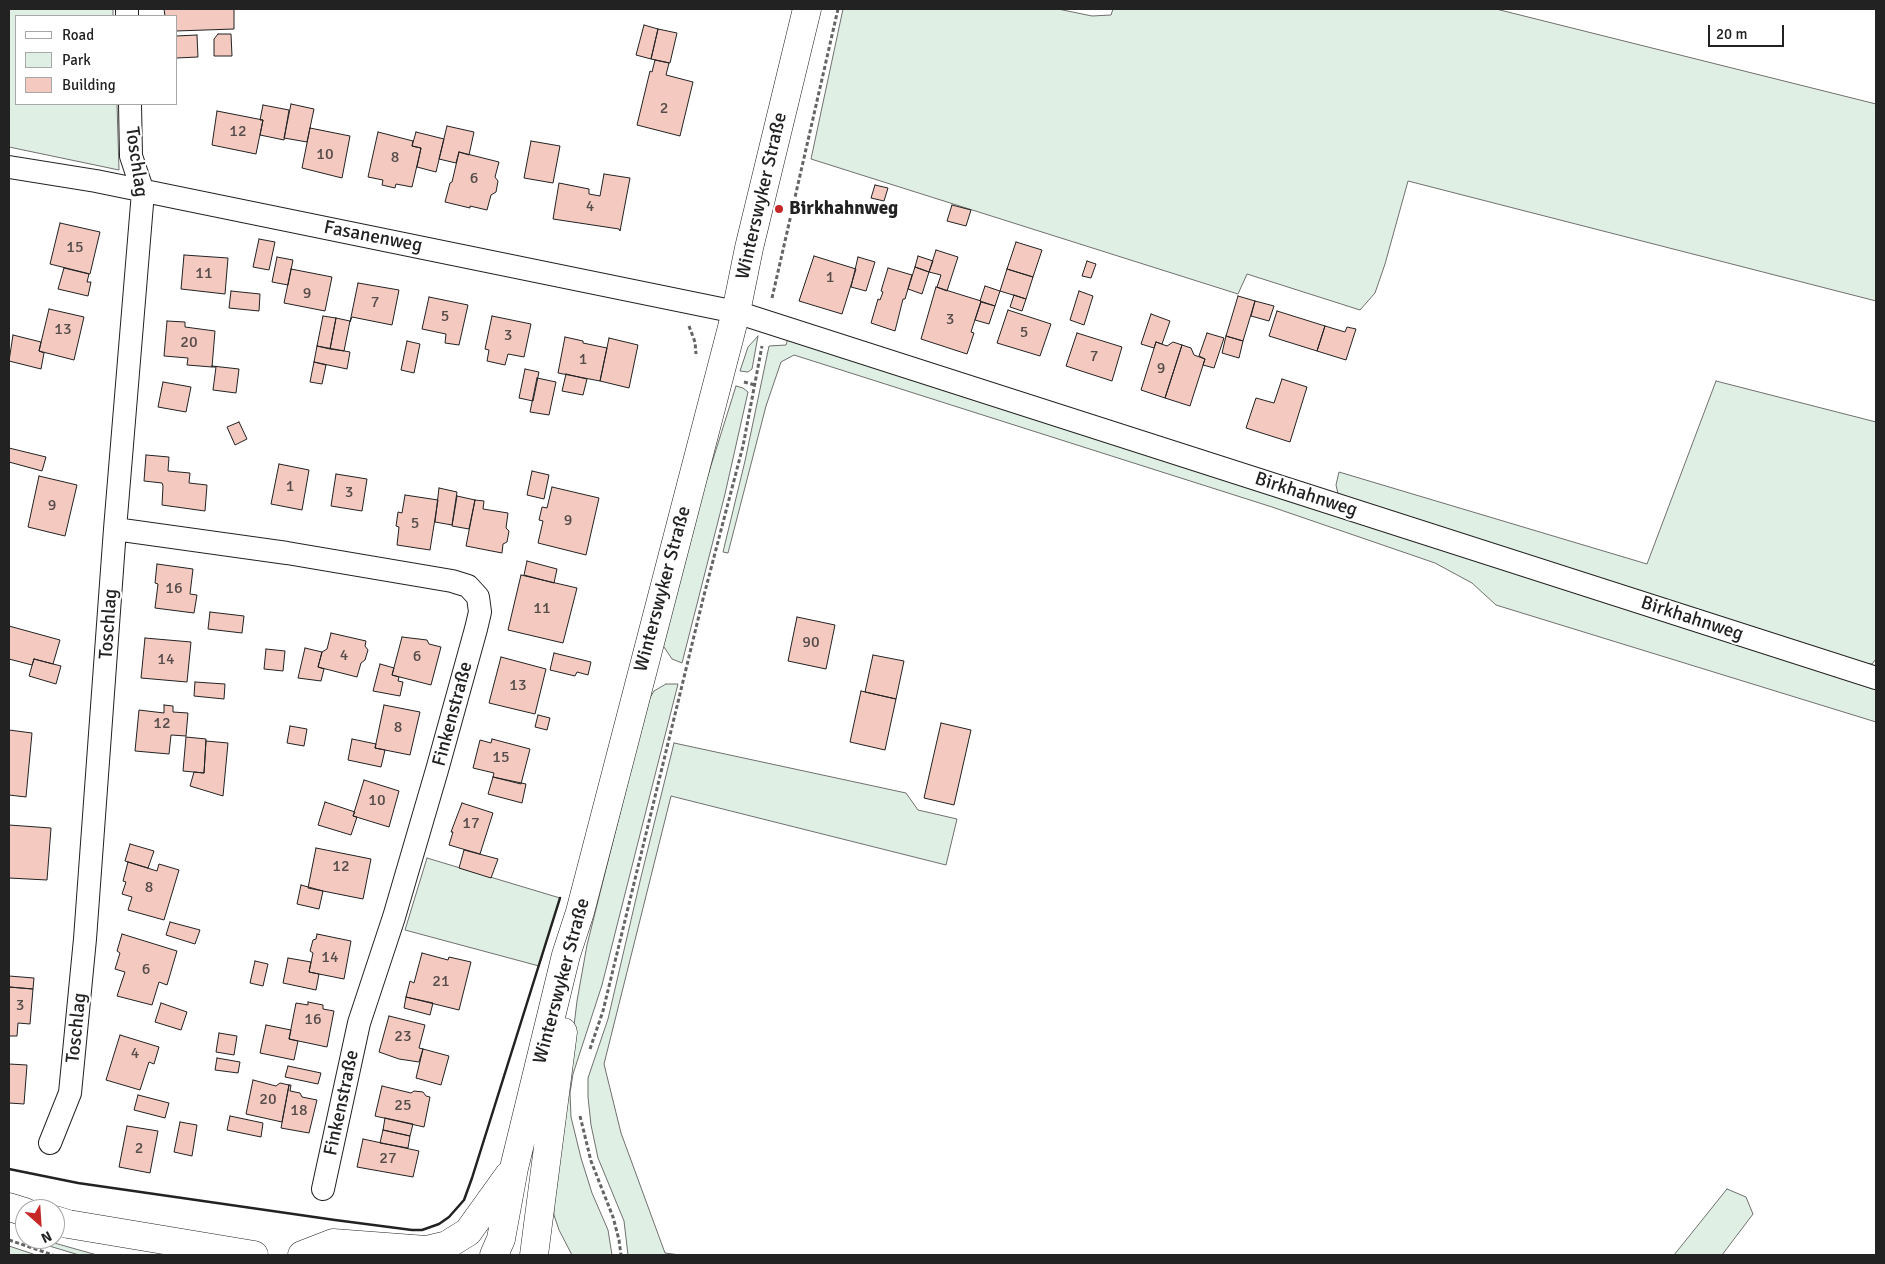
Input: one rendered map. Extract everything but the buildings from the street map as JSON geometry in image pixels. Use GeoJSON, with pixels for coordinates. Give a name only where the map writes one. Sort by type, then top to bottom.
{"type":"FeatureCollection","features":[{"type":"Feature","properties":{"kind":"street","name":"Winterswyker Straße"},"geometry":{"type":"LineString","coordinates":[[494,1255],[501,1238],[514,1168],[566,955],[580,912],[736,312],[749,248],[807,9]]}},
{"type":"Feature","properties":{"kind":"street","name":"Toschlag"},"geometry":{"type":"LineString","coordinates":[[50,1143],[70,1093],[86,939],[115,529],[143,192],[131,156],[130,105]]}},
{"type":"Feature","properties":{"kind":"street","name":"Fasanenweg"},"geometry":{"type":"LineString","coordinates":[[9,167],[96,182],[736,312]]}},
{"type":"Feature","properties":{"kind":"street","name":"Birkhahnweg"},"geometry":{"type":"LineString","coordinates":[[736,312],[1876,678]]}},
{"type":"Feature","properties":{"kind":"street","name":"Finkenstraße"},"geometry":{"type":"LineString","coordinates":[[115,529],[287,553],[452,581],[468,586],[478,597],[480,612],[476,629],[437,770],[394,918],[359,1023],[323,1189]]}},
{"type":"Feature","properties":{"kind":"street"},"geometry":{"type":"LineString","coordinates":[[534,1255],[565,1021],[578,959],[580,912]]}},
{"type":"Feature","properties":{"kind":"street","name":"Winterswyker Straße"},"geometry":{"type":"LineString","coordinates":[[302,1255],[333,1243],[426,1250],[447,1245],[468,1232],[514,1168]]}},
{"type":"Feature","properties":{"kind":"street"},"geometry":{"type":"LineString","coordinates":[[65,1223],[254,1255]]}},
{"type":"Feature","properties":{"kind":"path"},"geometry":{"type":"LineString","coordinates":[[586,1058],[603,1011],[703,599],[743,446],[767,322],[838,9]]}},
{"type":"Feature","properties":{"kind":"path"},"geometry":{"type":"LineString","coordinates":[[671,298],[669,314],[682,319],[691,329],[695,342],[696,356]]}},
{"type":"Feature","properties":{"kind":"path"},"geometry":{"type":"LineString","coordinates":[[580,1114],[591,1161],[613,1217],[621,1255]]}},
{"type":"Feature","properties":{"kind":"path"},"geometry":{"type":"LineString","coordinates":[[9,1240],[53,1255]]}},
{"type":"Feature","properties":{"kind":"green space"},"geometry":{"type":"Polygon","coordinates":[[[9,9],[113,9],[113,15],[15,15],[15,105],[117,105],[119,170],[9,147],[9,9]]]}},
{"type":"Feature","properties":{"kind":"green space"},"geometry":{"type":"Polygon","coordinates":[[[843,9],[1058,9],[1092,16],[1111,15],[1113,9],[1496,9],[1876,104],[1876,301],[1408,181],[1375,293],[1360,310],[1247,274],[1238,294],[811,159],[843,9]]]}},
{"type":"Feature","properties":{"kind":"green space"},"geometry":{"type":"Polygon","coordinates":[[[789,335],[1876,687],[1876,722],[1496,605],[1472,583],[1435,563],[1272,507],[794,355],[781,362],[766,406],[728,553],[723,552],[745,461],[769,346],[786,345],[789,335]]]}},
{"type":"Feature","properties":{"kind":"green space"},"geometry":{"type":"Polygon","coordinates":[[[758,336],[752,369],[748,372],[740,371],[748,347],[758,336]]]}},
{"type":"Feature","properties":{"kind":"green space"},"geometry":{"type":"Polygon","coordinates":[[[1716,381],[1876,422],[1876,659],[1872,664],[1855,662],[1338,494],[1336,485],[1339,472],[1647,564],[1716,381]]]}},
{"type":"Feature","properties":{"kind":"green space"},"geometry":{"type":"Polygon","coordinates":[[[736,386],[748,392],[725,494],[682,663],[672,659],[662,644],[698,507],[736,386]]]}},
{"type":"Feature","properties":{"kind":"green space"},"geometry":{"type":"Polygon","coordinates":[[[666,684],[678,684],[602,985],[573,1074],[570,1093],[571,1117],[581,1158],[592,1193],[608,1230],[612,1255],[572,1255],[559,1230],[554,1215],[553,1198],[577,1001],[587,945],[648,701],[654,691],[666,684]]]}},
{"type":"Feature","properties":{"kind":"green space"},"geometry":{"type":"Polygon","coordinates":[[[674,743],[906,793],[918,810],[957,819],[946,865],[671,796],[604,1064],[621,1133],[665,1253],[680,1255],[628,1255],[624,1221],[598,1158],[591,1125],[588,1078],[608,1019],[674,743]]]}},
{"type":"Feature","properties":{"kind":"green space"},"geometry":{"type":"Polygon","coordinates":[[[427,858],[560,898],[539,966],[405,930],[427,858]]]}},
{"type":"Feature","properties":{"kind":"green space"},"geometry":{"type":"Polygon","coordinates":[[[1727,1189],[1746,1197],[1753,1214],[1722,1255],[1674,1255],[1727,1189]]]}},
{"type":"Feature","properties":{"kind":"green space"},"geometry":{"type":"Polygon","coordinates":[[[9,1246],[36,1255],[9,1255],[9,1246]]]}},
{"type":"Feature","properties":{"kind":"green space"},"geometry":{"type":"Polygon","coordinates":[[[65,1246],[97,1255],[79,1255],[59,1249],[65,1249],[65,1246]]]}},
{"type":"Feature","properties":{"kind":"wall"},"geometry":{"type":"LineString","coordinates":[[9,1169],[78,1183],[412,1230],[422,1230],[439,1224],[449,1217],[464,1200],[560,898]]}},
{"type":"Feature","properties":{"kind":"place","name":"Birkhahnweg"},"geometry":{"type":"Point","coordinates":[779,209]}}]}
